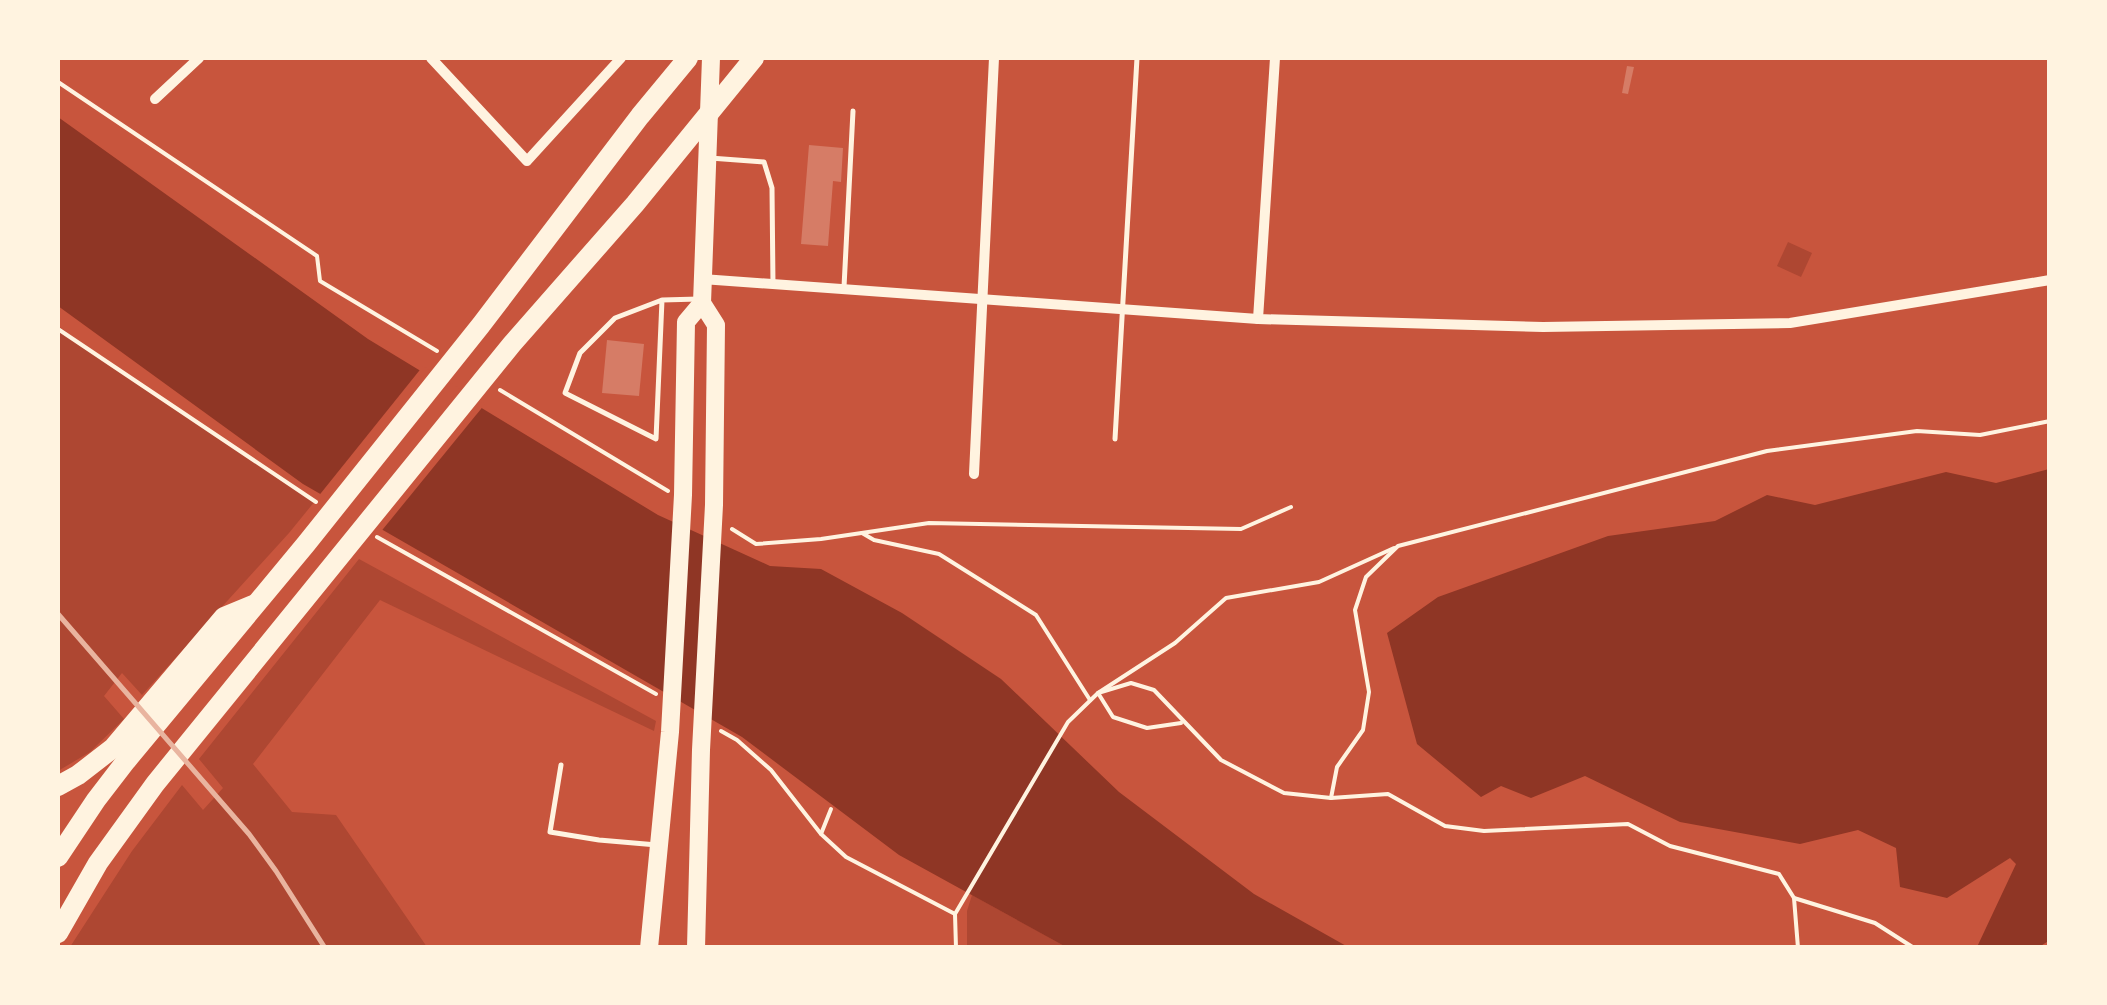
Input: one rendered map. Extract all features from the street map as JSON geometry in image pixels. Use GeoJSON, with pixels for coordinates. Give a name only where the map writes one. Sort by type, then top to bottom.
{"type":"FeatureCollection","features":[{"type":"Feature","properties":{"kind":"highway"},"geometry":{"type":"LineString","coordinates":[[58,858],[126,760],[306,544],[688,58]]}},
{"type":"Feature","properties":{"kind":"highway"},"geometry":{"type":"LineString","coordinates":[[58,932],[125,822],[512,344],[635,204],[754,58]]}},
{"type":"Feature","properties":{"kind":"highway"},"geometry":{"type":"LineString","coordinates":[[58,786],[113,748],[224,617],[255,605]]}},
{"type":"Feature","properties":{"kind":"main road"},"geometry":{"type":"LineString","coordinates":[[696,948],[701,750],[714,505],[716,325],[702,301],[711,58]]}},
{"type":"Feature","properties":{"kind":"main road"},"geometry":{"type":"LineString","coordinates":[[649,948],[670,732],[683,495],[686,322],[702,301]]}},
{"type":"Feature","properties":{"kind":"street"},"geometry":{"type":"LineString","coordinates":[[154,99],[200,58]]}},
{"type":"Feature","properties":{"kind":"street"},"geometry":{"type":"LineString","coordinates":[[431,58],[527,161],[621,58]]}},
{"type":"Feature","properties":{"kind":"street"},"geometry":{"type":"LineString","coordinates":[[974,474],[994,58]]}},
{"type":"Feature","properties":{"kind":"street"},"geometry":{"type":"LineString","coordinates":[[1258,319],[1275,58]]}},
{"type":"Feature","properties":{"kind":"street"},"geometry":{"type":"LineString","coordinates":[[702,279],[1258,319],[1543,327],[1790,323],[2050,280]]}},
{"type":"Feature","properties":{"kind":"lane"},"geometry":{"type":"LineString","coordinates":[[1115,439],[1137,58]]}},
{"type":"Feature","properties":{"kind":"lane"},"geometry":{"type":"LineString","coordinates":[[844,290],[853,111]]}},
{"type":"Feature","properties":{"kind":"lane"},"geometry":{"type":"LineString","coordinates":[[707,158],[764,162],[772,188],[774,284]]}},
{"type":"Feature","properties":{"kind":"lane"},"geometry":{"type":"LineString","coordinates":[[662,300],[656,439],[564,393],[580,353],[615,318],[662,300],[702,301]]}},
{"type":"Feature","properties":{"kind":"lane"},"geometry":{"type":"LineString","coordinates":[[560,765],[550,832],[660,845]]}},
{"type":"Feature","properties":{"kind":"path"},"geometry":{"type":"LineString","coordinates":[[58,329],[314,501]]}},
{"type":"Feature","properties":{"kind":"path"},"geometry":{"type":"LineString","coordinates":[[956,948],[955,914],[1068,722],[1098,693],[1175,644],[1226,598],[1319,582],[1398,546],[1766,451],[1918,430],[1980,435],[2050,421]]}},
{"type":"Feature","properties":{"kind":"path"},"geometry":{"type":"LineString","coordinates":[[366,530],[670,702]]}},
{"type":"Feature","properties":{"kind":"path"},"geometry":{"type":"LineString","coordinates":[[862,532],[874,540],[939,554],[1036,616],[1090,700]]}},
{"type":"Feature","properties":{"kind":"path"},"geometry":{"type":"LineString","coordinates":[[1331,798],[1337,766],[1363,730],[1369,692],[1355,610],[1366,577],[1398,546]]}},
{"type":"Feature","properties":{"kind":"path"},"geometry":{"type":"LineString","coordinates":[[1098,693],[1131,683],[1154,690],[1221,760],[1284,793],[1331,798],[1388,794],[1445,826],[1484,832],[1628,824],[1670,846],[1778,874],[1794,898],[1798,948]]}},
{"type":"Feature","properties":{"kind":"path"},"geometry":{"type":"LineString","coordinates":[[1098,693],[1113,716],[1147,728],[1184,723]]}},
{"type":"Feature","properties":{"kind":"path"},"geometry":{"type":"LineString","coordinates":[[720,730],[771,770],[822,834],[846,857],[955,914]]}},
{"type":"Feature","properties":{"kind":"path"},"geometry":{"type":"LineString","coordinates":[[822,834],[831,809]]}},
{"type":"Feature","properties":{"kind":"path"},"geometry":{"type":"LineString","coordinates":[[1794,898],[1875,923],[1914,948]]}},
{"type":"Feature","properties":{"kind":"shaded area"},"geometry":{"type":"Polygon","coordinates":[[[58,117],[368,339],[658,515],[770,566],[821,569],[902,613],[1001,679],[1119,792],[1254,894],[1348,947],[1066,947],[899,855],[742,737],[303,484],[58,306],[58,117]]]}},
{"type":"Feature","properties":{"kind":"shaded area"},"geometry":{"type":"Polygon","coordinates":[[[1788,242],[1812,253],[1801,277],[1777,266],[1788,242]]]}},
{"type":"Feature","properties":{"kind":"shaded area"},"geometry":{"type":"Polygon","coordinates":[[[58,326],[315,501],[142,695],[122,673],[104,696],[124,719],[90,752],[58,771],[58,326]]]}},
{"type":"Feature","properties":{"kind":"shaded area"},"geometry":{"type":"Polygon","coordinates":[[[2049,469],[2050,940],[2039,947],[1977,947],[2016,864],[2010,858],[1947,898],[1900,887],[1896,848],[1858,830],[1800,844],[1680,822],[1585,776],[1531,798],[1501,786],[1481,797],[1417,744],[1387,633],[1438,597],[1608,536],[1715,521],[1767,495],[1815,505],[1946,472],[1996,483],[2049,469]]]}},
{"type":"Feature","properties":{"kind":"shaded area"},"geometry":{"type":"Polygon","coordinates":[[[359,559],[656,721],[654,731],[380,600],[253,764],[292,812],[336,815],[427,947],[70,947],[132,851],[182,785],[203,810],[223,788],[199,759],[359,559]]]}},
{"type":"Feature","properties":{"kind":"shaded area"},"geometry":{"type":"Polygon","coordinates":[[[972,895],[1066,947],[967,947],[967,911],[972,895]]]}},
{"type":"Feature","properties":{"kind":"pier"},"geometry":{"type":"Polygon","coordinates":[[[423,366],[485,404],[379,534],[317,498],[423,366]]]}},
{"type":"Feature","properties":{"kind":"building"},"geometry":{"type":"Polygon","coordinates":[[[1627,66],[1634,67],[1628,94],[1622,93],[1627,66]]]}},
{"type":"Feature","properties":{"kind":"building"},"geometry":{"type":"Polygon","coordinates":[[[809,145],[843,148],[841,182],[833,181],[828,246],[801,244],[809,145]]]}},
{"type":"Feature","properties":{"kind":"building"},"geometry":{"type":"Polygon","coordinates":[[[607,340],[644,344],[639,396],[602,393],[607,340]]]}},
{"type":"Feature","properties":{"kind":"railway"},"geometry":{"type":"LineString","coordinates":[[58,614],[249,834],[325,948]]}}]}
